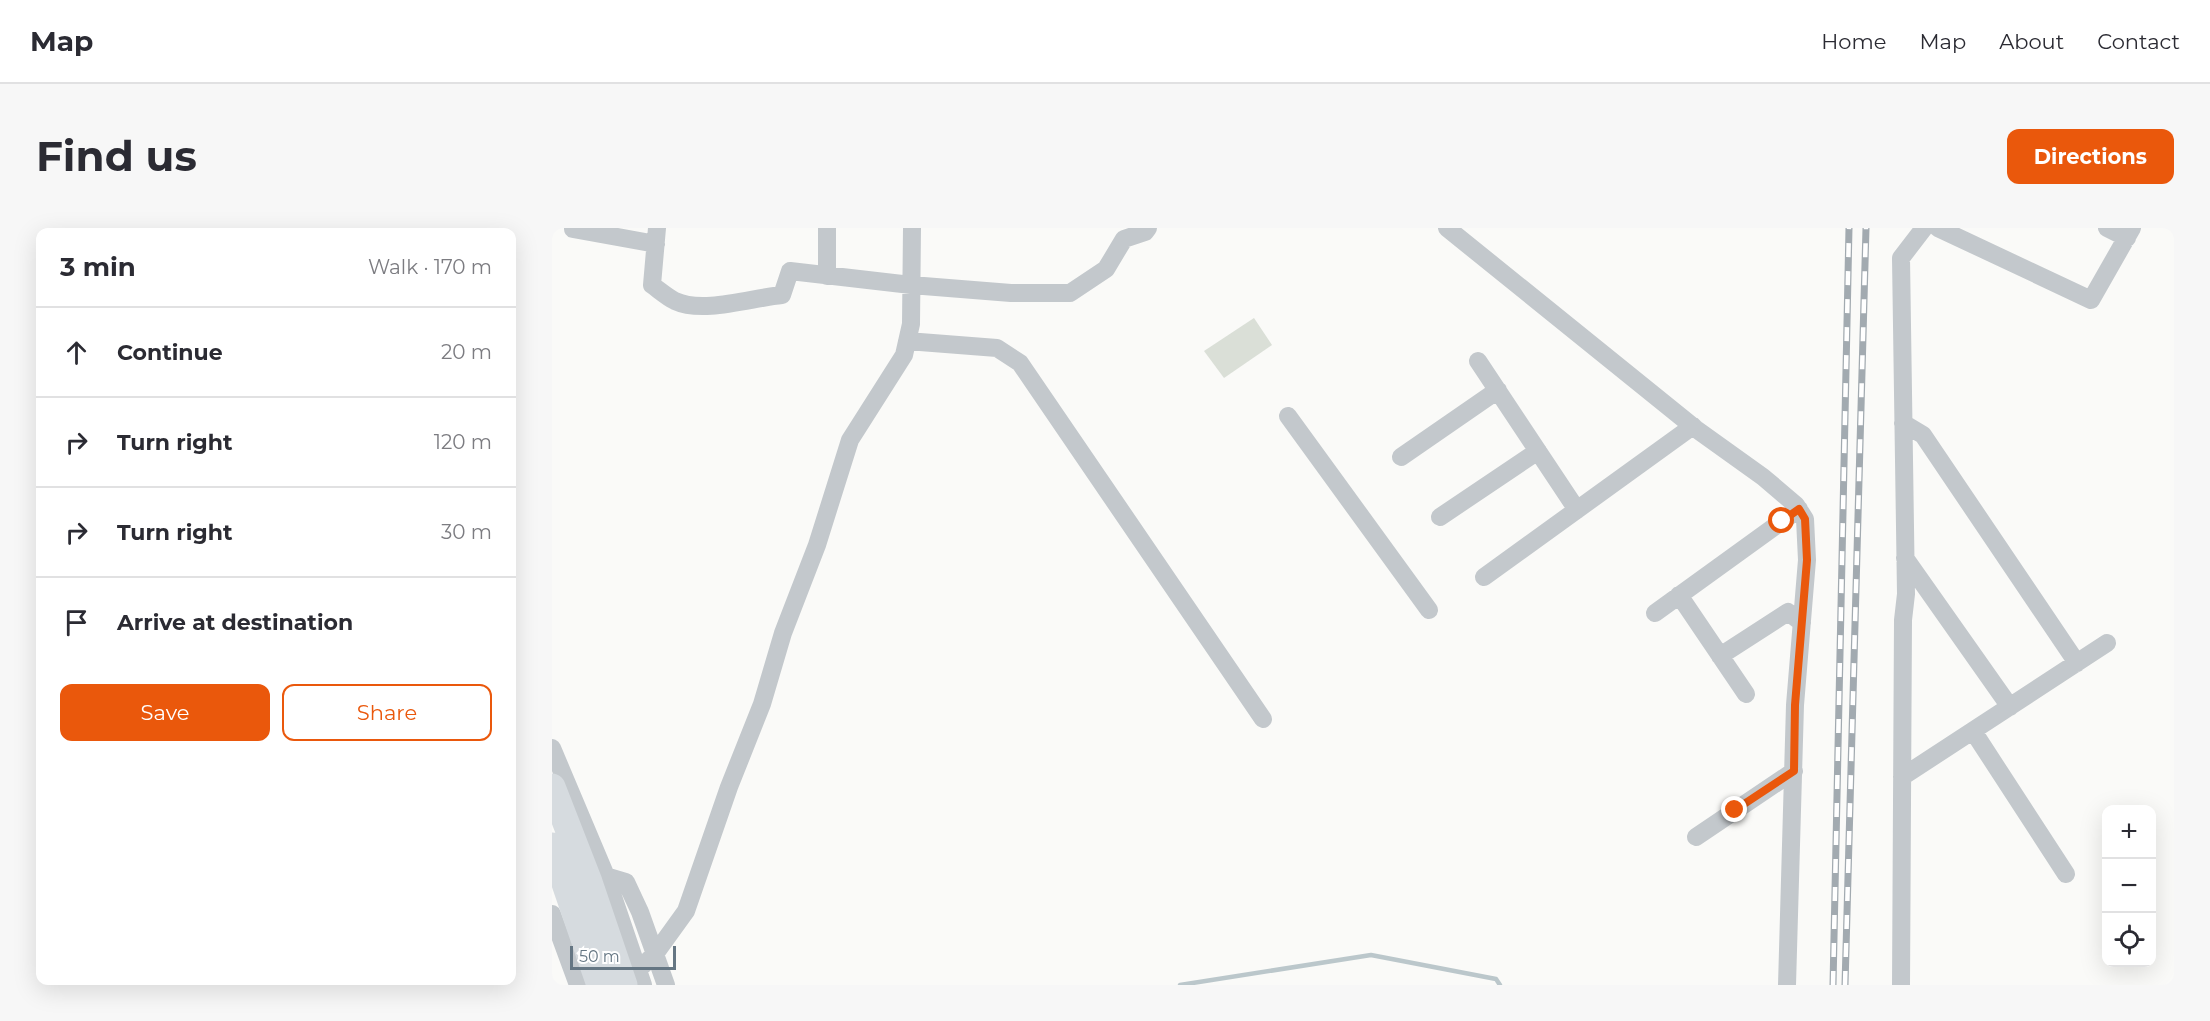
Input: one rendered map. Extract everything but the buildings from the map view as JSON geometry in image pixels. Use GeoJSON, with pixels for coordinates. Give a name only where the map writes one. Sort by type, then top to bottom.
{"type":"FeatureCollection","features":[{"type":"Feature","properties":{"kind":"highway"},"geometry":{"type":"LineString","coordinates":[[552,788],[609,978]]}},
{"type":"Feature","properties":{"kind":"highway"},"geometry":{"type":"LineString","coordinates":[[552,846],[596,935]]}},
{"type":"Feature","properties":{"kind":"street"},"geometry":{"type":"LineString","coordinates":[[827,228],[827,276]]}},
{"type":"Feature","properties":{"kind":"street"},"geometry":{"type":"LineString","coordinates":[[609,978],[655,954],[686,911],[729,787],[762,704],[783,633],[817,545],[850,440],[904,355],[911,324],[912,228]]}},
{"type":"Feature","properties":{"kind":"street"},"geometry":{"type":"LineString","coordinates":[[573,229],[657,236],[652,285],[676,301],[706,307],[761,297],[782,296],[790,271],[911,285],[1011,293],[1070,292],[1106,269],[1124,239],[1145,232],[1148,228]]}},
{"type":"Feature","properties":{"kind":"street"},"geometry":{"type":"LineString","coordinates":[[1447,228],[1693,426],[1763,477],[1799,509],[1805,519],[1807,560],[1795,705],[1787,985]]}},
{"type":"Feature","properties":{"kind":"street"},"geometry":{"type":"LineString","coordinates":[[1901,985],[1905,558],[1901,258],[1923,228]]}},
{"type":"Feature","properties":{"kind":"street"},"geometry":{"type":"LineString","coordinates":[[1938,228],[2091,300],[2130,233],[2106,228]]}},
{"type":"Feature","properties":{"kind":"street"},"geometry":{"type":"LineString","coordinates":[[907,341],[997,348],[1020,363],[1263,719]]}},
{"type":"Feature","properties":{"kind":"street"},"geometry":{"type":"LineString","coordinates":[[1478,361],[1577,510]]}},
{"type":"Feature","properties":{"kind":"street"},"geometry":{"type":"LineString","coordinates":[[1401,457],[1498,390]]}},
{"type":"Feature","properties":{"kind":"street"},"geometry":{"type":"LineString","coordinates":[[1288,416],[1429,610]]}},
{"type":"Feature","properties":{"kind":"street"},"geometry":{"type":"LineString","coordinates":[[1903,423],[1923,435],[2076,663]]}},
{"type":"Feature","properties":{"kind":"street"},"geometry":{"type":"LineString","coordinates":[[1484,577],[1693,426]]}},
{"type":"Feature","properties":{"kind":"street"},"geometry":{"type":"LineString","coordinates":[[1440,517],[1538,451]]}},
{"type":"Feature","properties":{"kind":"street"},"geometry":{"type":"LineString","coordinates":[[1655,613],[1799,509]]}},
{"type":"Feature","properties":{"kind":"street"},"geometry":{"type":"LineString","coordinates":[[1905,558],[2010,706]]}},
{"type":"Feature","properties":{"kind":"street"},"geometry":{"type":"LineString","coordinates":[[1679,595],[1746,694]]}},
{"type":"Feature","properties":{"kind":"street"},"geometry":{"type":"LineString","coordinates":[[1720,656],[1788,612],[1802,623]]}},
{"type":"Feature","properties":{"kind":"street"},"geometry":{"type":"LineString","coordinates":[[1902,777],[2107,643]]}},
{"type":"Feature","properties":{"kind":"street"},"geometry":{"type":"LineString","coordinates":[[1973,730],[2066,874]]}},
{"type":"Feature","properties":{"kind":"street"},"geometry":{"type":"LineString","coordinates":[[552,748],[606,876],[609,978]]}},
{"type":"Feature","properties":{"kind":"street"},"geometry":{"type":"LineString","coordinates":[[1696,837],[1794,771]]}},
{"type":"Feature","properties":{"kind":"street"},"geometry":{"type":"LineString","coordinates":[[606,876],[626,882],[666,985]]}},
{"type":"Feature","properties":{"kind":"street"},"geometry":{"type":"LineString","coordinates":[[552,914],[609,978]]}},
{"type":"Feature","properties":{"kind":"shaded area"},"geometry":{"type":"Polygon","coordinates":[[[1254,318],[1272,345],[1224,378],[1204,351],[1254,318]]]}},
{"type":"Feature","properties":{"kind":"waterway"},"geometry":{"type":"LineString","coordinates":[[1180,985],[1371,955],[1496,979],[1500,985]]}},
{"type":"Feature","properties":{"kind":"railway"},"geometry":{"type":"LineString","coordinates":[[1833,985],[1849,228]]}},
{"type":"Feature","properties":{"kind":"railway"},"geometry":{"type":"LineString","coordinates":[[1845,985],[1866,228]]}},
{"type":"Feature","properties":{"kind":"route"},"geometry":{"type":"LineString","coordinates":[[1735,810],[1794,771],[1795,705],[1807,560],[1805,519],[1799,509],[1782,521]]}}]}
